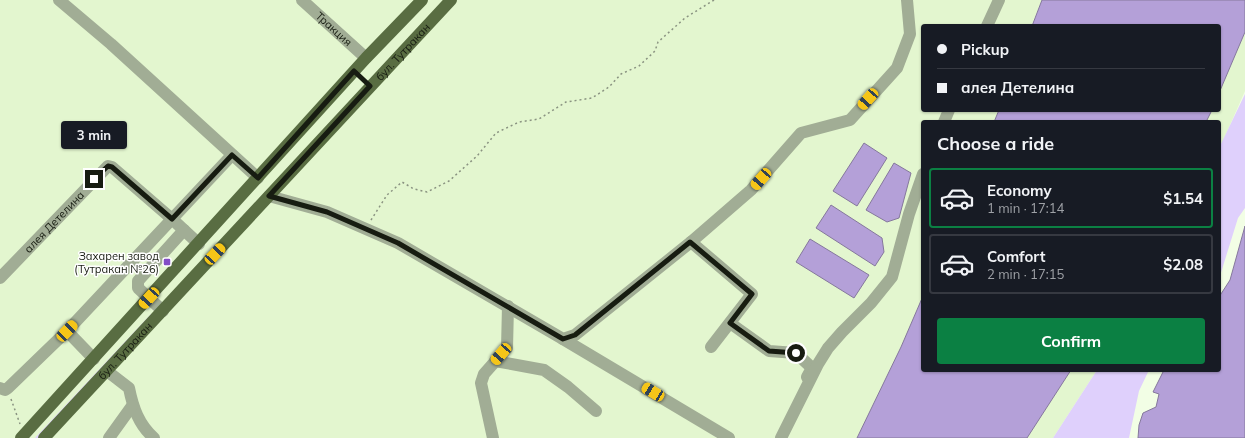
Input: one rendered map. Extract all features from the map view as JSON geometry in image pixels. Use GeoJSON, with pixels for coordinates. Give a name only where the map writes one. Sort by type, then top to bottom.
{"type":"FeatureCollection","features":[{"type":"Feature","properties":{"kind":"main road","name":"бул. Тутракан"},"geometry":{"type":"LineString","coordinates":[[23,436],[199,244],[354,71],[422,0]]}},
{"type":"Feature","properties":{"kind":"main road","name":"бул. Тутракан"},"geometry":{"type":"LineString","coordinates":[[44,438],[451,0]]}},
{"type":"Feature","properties":{"kind":"main road"},"geometry":{"type":"LineString","coordinates":[[366,58],[382,74]]}},
{"type":"Feature","properties":{"kind":"main road"},"geometry":{"type":"LineString","coordinates":[[354,71],[370,86]]}},
{"type":"Feature","properties":{"kind":"street"},"geometry":{"type":"LineString","coordinates":[[59,0],[111,44],[258,178]]}},
{"type":"Feature","properties":{"kind":"street","name":"Тракция"},"geometry":{"type":"LineString","coordinates":[[302,0],[366,58]]}},
{"type":"Feature","properties":{"kind":"street"},"geometry":{"type":"LineString","coordinates":[[563,339],[575,335],[690,242],[751,190],[801,133],[850,120],[897,68],[910,34],[907,0]]}},
{"type":"Feature","properties":{"kind":"street"},"geometry":{"type":"LineString","coordinates":[[988,24],[999,0]]}},
{"type":"Feature","properties":{"kind":"street"},"geometry":{"type":"LineString","coordinates":[[3,389],[67,331],[232,155]]}},
{"type":"Feature","properties":{"kind":"street","name":"алея Детелина"},"geometry":{"type":"LineString","coordinates":[[0,278],[108,166],[112,167],[172,219]]}},
{"type":"Feature","properties":{"kind":"street"},"geometry":{"type":"LineString","coordinates":[[781,438],[818,364],[828,348],[884,289],[892,277],[909,214],[921,180]]}},
{"type":"Feature","properties":{"kind":"street"},"geometry":{"type":"LineString","coordinates":[[269,196],[327,212],[398,243],[508,306],[729,438]]}},
{"type":"Feature","properties":{"kind":"street"},"geometry":{"type":"LineString","coordinates":[[172,219],[199,244]]}},
{"type":"Feature","properties":{"kind":"street"},"geometry":{"type":"LineString","coordinates":[[163,311],[138,288],[138,281],[184,230]]}},
{"type":"Feature","properties":{"kind":"street"},"geometry":{"type":"LineString","coordinates":[[690,242],[752,294],[711,347]]}},
{"type":"Feature","properties":{"kind":"street"},"geometry":{"type":"LineString","coordinates":[[493,438],[481,383],[484,374],[507,348],[508,306]]}},
{"type":"Feature","properties":{"kind":"street"},"geometry":{"type":"LineString","coordinates":[[730,323],[769,351],[796,353],[812,368],[774,438]]}},
{"type":"Feature","properties":{"kind":"street"},"geometry":{"type":"LineString","coordinates":[[67,331],[94,359]]}},
{"type":"Feature","properties":{"kind":"street"},"geometry":{"type":"LineString","coordinates":[[495,361],[544,370],[568,387],[596,411]]}},
{"type":"Feature","properties":{"kind":"street"},"geometry":{"type":"LineString","coordinates":[[107,371],[128,388],[132,406],[146,430],[154,438]]}},
{"type":"Feature","properties":{"kind":"street"},"geometry":{"type":"LineString","coordinates":[[109,438],[132,406]]}},
{"type":"Feature","properties":{"kind":"path"},"geometry":{"type":"LineString","coordinates":[[366,228],[387,195],[402,182],[414,189],[427,192],[449,181],[477,156],[496,133],[519,122],[540,119],[566,102],[592,98],[609,87],[621,74],[639,66],[655,51],[658,42],[680,23],[714,0]]}},
{"type":"Feature","properties":{"kind":"path"},"geometry":{"type":"LineString","coordinates":[[3,389],[17,411],[23,436]]}},
{"type":"Feature","properties":{"kind":"shaded area"},"geometry":{"type":"Polygon","coordinates":[[[0,0],[1042,0],[1032,24],[921,24],[921,112],[998,112],[995,120],[921,120],[921,301],[904,341],[857,438],[0,438],[0,0]]]}},
{"type":"Feature","properties":{"kind":"shaded area"},"geometry":{"type":"Polygon","coordinates":[[[1042,0],[1245,0],[1245,32],[1221,88],[1221,24],[1033,24],[1042,0]]]}},
{"type":"Feature","properties":{"kind":"shaded area"},"geometry":{"type":"Polygon","coordinates":[[[1245,32],[1245,91],[1221,145],[1221,120],[1207,120],[1211,112],[1221,112],[1221,88],[1245,32]]]}},
{"type":"Feature","properties":{"kind":"shaded area"},"geometry":{"type":"Polygon","coordinates":[[[1245,94],[1245,208],[1238,218],[1221,273],[1221,144],[1245,94]]]}},
{"type":"Feature","properties":{"kind":"shaded area"},"geometry":{"type":"Polygon","coordinates":[[[998,112],[1211,112],[1207,120],[995,120],[998,112]]]}},
{"type":"Feature","properties":{"kind":"shaded area"},"geometry":{"type":"Polygon","coordinates":[[[864,143],[887,158],[857,206],[833,191],[864,143]]]}},
{"type":"Feature","properties":{"kind":"shaded area"},"geometry":{"type":"Polygon","coordinates":[[[894,163],[911,173],[899,218],[887,222],[866,210],[894,163]]]}},
{"type":"Feature","properties":{"kind":"shaded area"},"geometry":{"type":"Polygon","coordinates":[[[831,205],[882,238],[884,252],[875,266],[816,228],[831,205]]]}},
{"type":"Feature","properties":{"kind":"shaded area"},"geometry":{"type":"Polygon","coordinates":[[[1245,226],[1245,438],[1138,438],[1139,425],[1143,413],[1156,407],[1159,394],[1153,392],[1163,372],[1221,372],[1221,294],[1230,280],[1245,226]]]}},
{"type":"Feature","properties":{"kind":"shaded area"},"geometry":{"type":"Polygon","coordinates":[[[810,239],[869,275],[854,298],[796,262],[810,239]]]}},
{"type":"Feature","properties":{"kind":"shaded area"},"geometry":{"type":"Polygon","coordinates":[[[921,301],[921,372],[1070,372],[1027,438],[857,438],[901,347],[921,301]]]}},
{"type":"Feature","properties":{"kind":"shaded area"},"geometry":{"type":"Polygon","coordinates":[[[151,314],[152,315],[40,438],[35,438],[151,314]]]}},
{"type":"Feature","properties":{"kind":"shaded area"},"geometry":{"type":"Polygon","coordinates":[[[1070,372],[1096,372],[1053,438],[1027,438],[1070,372]]]}},
{"type":"Feature","properties":{"kind":"shaded area"},"geometry":{"type":"Polygon","coordinates":[[[1096,372],[1148,372],[1139,391],[1129,438],[1053,438],[1096,372]]]}},
{"type":"Feature","properties":{"kind":"place","name":"Захарен завод (Тутракан №26)"},"geometry":{"type":"Point","coordinates":[167,262]}},
{"type":"Feature","properties":{"kind":"route"},"geometry":{"type":"LineString","coordinates":[[94,179],[104,168],[108,166],[112,167],[172,219],[232,155],[258,178],[354,71],[370,86],[269,196],[327,212],[398,243],[563,339],[575,335],[690,242],[752,294],[730,323],[769,351],[796,353]]}}]}
